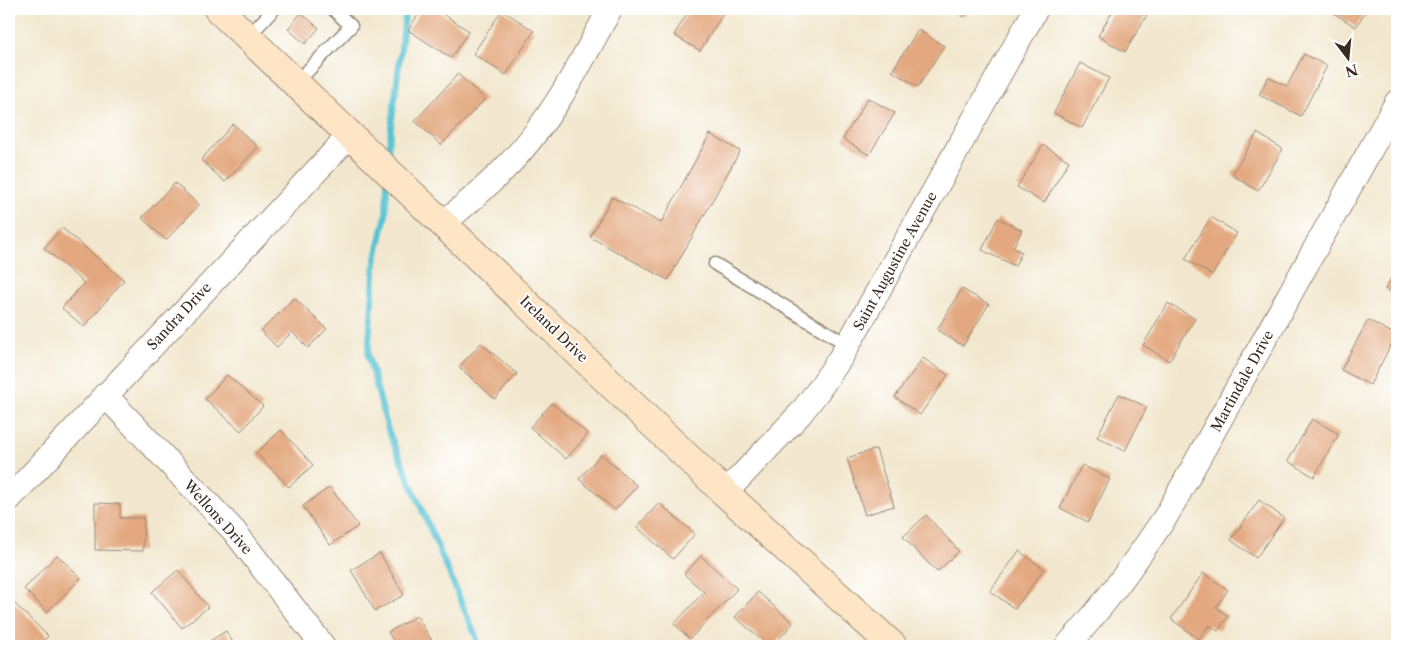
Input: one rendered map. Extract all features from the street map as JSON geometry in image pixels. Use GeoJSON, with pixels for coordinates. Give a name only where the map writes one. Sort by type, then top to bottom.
{"type":"FeatureCollection","features":[{"type":"Feature","properties":{"kind":"main road","name":"Ireland Drive"},"geometry":{"type":"LineString","coordinates":[[218,9],[725,493],[893,646]]}},
{"type":"Feature","properties":{"kind":"street"},"geometry":{"type":"LineString","coordinates":[[443,223],[477,196],[505,168],[544,122],[568,85],[610,9]]}},
{"type":"Feature","properties":{"kind":"street","name":"Saint Augustine Avenue"},"geometry":{"type":"LineString","coordinates":[[725,493],[800,414],[848,345],[1036,9]]}},
{"type":"Feature","properties":{"kind":"street","name":"Martindale Drive"},"geometry":{"type":"LineString","coordinates":[[1067,646],[1130,570],[1166,516],[1397,102]]}},
{"type":"Feature","properties":{"kind":"street","name":"Sandra Drive"},"geometry":{"type":"LineString","coordinates":[[9,498],[350,134]]}},
{"type":"Feature","properties":{"kind":"street","name":"Wellons Drive"},"geometry":{"type":"LineString","coordinates":[[105,395],[234,531],[323,646]]}},
{"type":"Feature","properties":{"kind":"lane"},"geometry":{"type":"LineString","coordinates":[[248,37],[274,9]]}},
{"type":"Feature","properties":{"kind":"lane"},"geometry":{"type":"LineString","coordinates":[[296,83],[351,26],[333,9]]}},
{"type":"Feature","properties":{"kind":"lane"},"geometry":{"type":"LineString","coordinates":[[715,264],[848,345]]}},
{"type":"Feature","properties":{"kind":"building"},"geometry":{"type":"Polygon","coordinates":[[[422,9],[435,9],[469,31],[451,58],[408,30],[422,9]]]}},
{"type":"Feature","properties":{"kind":"building"},"geometry":{"type":"Polygon","coordinates":[[[690,9],[726,9],[700,51],[674,35],[690,9]]]}},
{"type":"Feature","properties":{"kind":"building"},"geometry":{"type":"Polygon","coordinates":[[[951,9],[969,9],[964,17],[951,9]]]}},
{"type":"Feature","properties":{"kind":"building"},"geometry":{"type":"Polygon","coordinates":[[[1114,9],[1150,10],[1125,52],[1098,36],[1114,9]]]}},
{"type":"Feature","properties":{"kind":"building"},"geometry":{"type":"Polygon","coordinates":[[[1331,9],[1367,9],[1356,27],[1330,11],[1331,9]]]}},
{"type":"Feature","properties":{"kind":"building"},"geometry":{"type":"Polygon","coordinates":[[[502,10],[534,31],[506,75],[473,54],[502,10]]]}},
{"type":"Feature","properties":{"kind":"building"},"geometry":{"type":"Polygon","coordinates":[[[301,13],[319,28],[305,44],[288,29],[301,13]]]}},
{"type":"Feature","properties":{"kind":"building"},"geometry":{"type":"Polygon","coordinates":[[[918,30],[944,46],[918,87],[892,71],[918,30]]]}},
{"type":"Feature","properties":{"kind":"building"},"geometry":{"type":"Polygon","coordinates":[[[1304,54],[1327,66],[1301,116],[1259,95],[1268,77],[1287,86],[1304,54]]]}},
{"type":"Feature","properties":{"kind":"building"},"geometry":{"type":"Polygon","coordinates":[[[1080,63],[1109,78],[1082,128],[1054,113],[1080,63]]]}},
{"type":"Feature","properties":{"kind":"building"},"geometry":{"type":"Polygon","coordinates":[[[458,74],[485,99],[441,145],[415,121],[458,74]]]}},
{"type":"Feature","properties":{"kind":"building"},"geometry":{"type":"Polygon","coordinates":[[[868,98],[895,113],[869,155],[843,139],[868,98]]]}},
{"type":"Feature","properties":{"kind":"building"},"geometry":{"type":"Polygon","coordinates":[[[233,124],[258,147],[225,182],[201,160],[233,124]]]}},
{"type":"Feature","properties":{"kind":"building"},"geometry":{"type":"Polygon","coordinates":[[[1257,133],[1283,149],[1258,191],[1232,175],[1257,133]]]}},
{"type":"Feature","properties":{"kind":"building"},"geometry":{"type":"Polygon","coordinates":[[[710,134],[740,151],[668,280],[590,237],[612,197],[661,223],[710,134]]]}},
{"type":"Feature","properties":{"kind":"building"},"geometry":{"type":"Polygon","coordinates":[[[1043,145],[1069,161],[1044,203],[1017,187],[1043,145]]]}},
{"type":"Feature","properties":{"kind":"building"},"geometry":{"type":"Polygon","coordinates":[[[175,183],[199,205],[166,240],[142,218],[175,183]]]}},
{"type":"Feature","properties":{"kind":"building"},"geometry":{"type":"Polygon","coordinates":[[[1211,217],[1237,233],[1212,275],[1185,259],[1211,217]]]}},
{"type":"Feature","properties":{"kind":"building"},"geometry":{"type":"Polygon","coordinates":[[[998,218],[1022,230],[1013,248],[1022,252],[1015,266],[982,250],[998,218]]]}},
{"type":"Feature","properties":{"kind":"building"},"geometry":{"type":"Polygon","coordinates":[[[62,228],[124,280],[84,327],[62,308],[84,283],[44,248],[62,228]]]}},
{"type":"Feature","properties":{"kind":"building"},"geometry":{"type":"Polygon","coordinates":[[[1397,268],[1397,296],[1385,289],[1397,268]]]}},
{"type":"Feature","properties":{"kind":"building"},"geometry":{"type":"Polygon","coordinates":[[[962,289],[989,304],[963,346],[937,330],[962,289]]]}},
{"type":"Feature","properties":{"kind":"building"},"geometry":{"type":"Polygon","coordinates":[[[294,298],[327,329],[308,348],[292,332],[277,347],[261,331],[294,298]]]}},
{"type":"Feature","properties":{"kind":"building"},"geometry":{"type":"Polygon","coordinates":[[[1168,303],[1195,319],[1169,361],[1143,345],[1168,303]]]}},
{"type":"Feature","properties":{"kind":"building"},"geometry":{"type":"Polygon","coordinates":[[[1368,320],[1396,335],[1370,385],[1341,370],[1368,320]]]}},
{"type":"Feature","properties":{"kind":"building"},"geometry":{"type":"Polygon","coordinates":[[[481,343],[517,374],[495,399],[459,367],[481,343]]]}},
{"type":"Feature","properties":{"kind":"building"},"geometry":{"type":"Polygon","coordinates":[[[923,358],[948,375],[920,415],[895,397],[923,358]]]}},
{"type":"Feature","properties":{"kind":"building"},"geometry":{"type":"Polygon","coordinates":[[[227,375],[263,406],[241,431],[205,399],[227,375]]]}},
{"type":"Feature","properties":{"kind":"building"},"geometry":{"type":"Polygon","coordinates":[[[1119,394],[1147,407],[1125,451],[1097,437],[1119,394]]]}},
{"type":"Feature","properties":{"kind":"building"},"geometry":{"type":"Polygon","coordinates":[[[552,403],[588,434],[566,459],[530,427],[552,403]]]}},
{"type":"Feature","properties":{"kind":"building"},"geometry":{"type":"Polygon","coordinates":[[[1312,419],[1339,434],[1314,477],[1288,461],[1312,419]]]}},
{"type":"Feature","properties":{"kind":"building"},"geometry":{"type":"Polygon","coordinates":[[[281,430],[313,465],[289,487],[256,453],[281,430]]]}},
{"type":"Feature","properties":{"kind":"building"},"geometry":{"type":"Polygon","coordinates":[[[876,449],[894,506],[865,515],[847,458],[876,449]]]}},
{"type":"Feature","properties":{"kind":"building"},"geometry":{"type":"Polygon","coordinates":[[[601,454],[637,486],[615,510],[579,479],[601,454]]]}},
{"type":"Feature","properties":{"kind":"building"},"geometry":{"type":"Polygon","coordinates":[[[1082,465],[1110,479],[1088,522],[1060,508],[1082,465]]]}},
{"type":"Feature","properties":{"kind":"building"},"geometry":{"type":"Polygon","coordinates":[[[330,487],[358,526],[330,545],[303,506],[330,487]]]}},
{"type":"Feature","properties":{"kind":"building"},"geometry":{"type":"Polygon","coordinates":[[[1259,500],[1284,518],[1256,558],[1231,540],[1259,500]]]}},
{"type":"Feature","properties":{"kind":"building"},"geometry":{"type":"Polygon","coordinates":[[[95,503],[120,504],[120,518],[144,518],[143,551],[95,550],[95,503]]]}},
{"type":"Feature","properties":{"kind":"building"},"geometry":{"type":"Polygon","coordinates":[[[659,503],[695,534],[673,559],[637,527],[659,503]]]}},
{"type":"Feature","properties":{"kind":"building"},"geometry":{"type":"Polygon","coordinates":[[[926,515],[959,551],[937,572],[903,537],[926,515]]]}},
{"type":"Feature","properties":{"kind":"building"},"geometry":{"type":"Polygon","coordinates":[[[1019,551],[1044,569],[1015,609],[990,591],[1019,551]]]}},
{"type":"Feature","properties":{"kind":"building"},"geometry":{"type":"Polygon","coordinates":[[[380,553],[404,595],[375,611],[351,570],[380,553]]]}},
{"type":"Feature","properties":{"kind":"building"},"geometry":{"type":"Polygon","coordinates":[[[57,555],[81,578],[47,612],[24,589],[57,555]]]}},
{"type":"Feature","properties":{"kind":"building"},"geometry":{"type":"Polygon","coordinates":[[[701,556],[737,589],[690,639],[674,624],[704,592],[684,574],[701,556]]]}},
{"type":"Feature","properties":{"kind":"building"},"geometry":{"type":"Polygon","coordinates":[[[178,570],[208,607],[182,628],[152,592],[178,570]]]}},
{"type":"Feature","properties":{"kind":"building"},"geometry":{"type":"Polygon","coordinates":[[[1203,573],[1228,590],[1216,607],[1228,616],[1218,631],[1209,625],[1199,639],[1171,619],[1203,573]]]}},
{"type":"Feature","properties":{"kind":"building"},"geometry":{"type":"Polygon","coordinates":[[[758,592],[793,623],[773,646],[769,646],[735,617],[758,592]]]}},
{"type":"Feature","properties":{"kind":"building"},"geometry":{"type":"Polygon","coordinates":[[[14,603],[48,636],[39,646],[9,646],[9,608],[14,603]]]}},
{"type":"Feature","properties":{"kind":"building"},"geometry":{"type":"Polygon","coordinates":[[[417,616],[435,646],[396,646],[388,632],[417,616]]]}},
{"type":"Feature","properties":{"kind":"building"},"geometry":{"type":"Polygon","coordinates":[[[226,631],[235,646],[202,646],[226,631]]]}},
{"type":"Feature","properties":{"kind":"waterway"},"geometry":{"type":"LineString","coordinates":[[387,160],[406,9]]}},
{"type":"Feature","properties":{"kind":"waterway"},"geometry":{"type":"LineString","coordinates":[[387,183],[386,215],[375,262],[368,355],[388,430],[480,646]]}}]}
